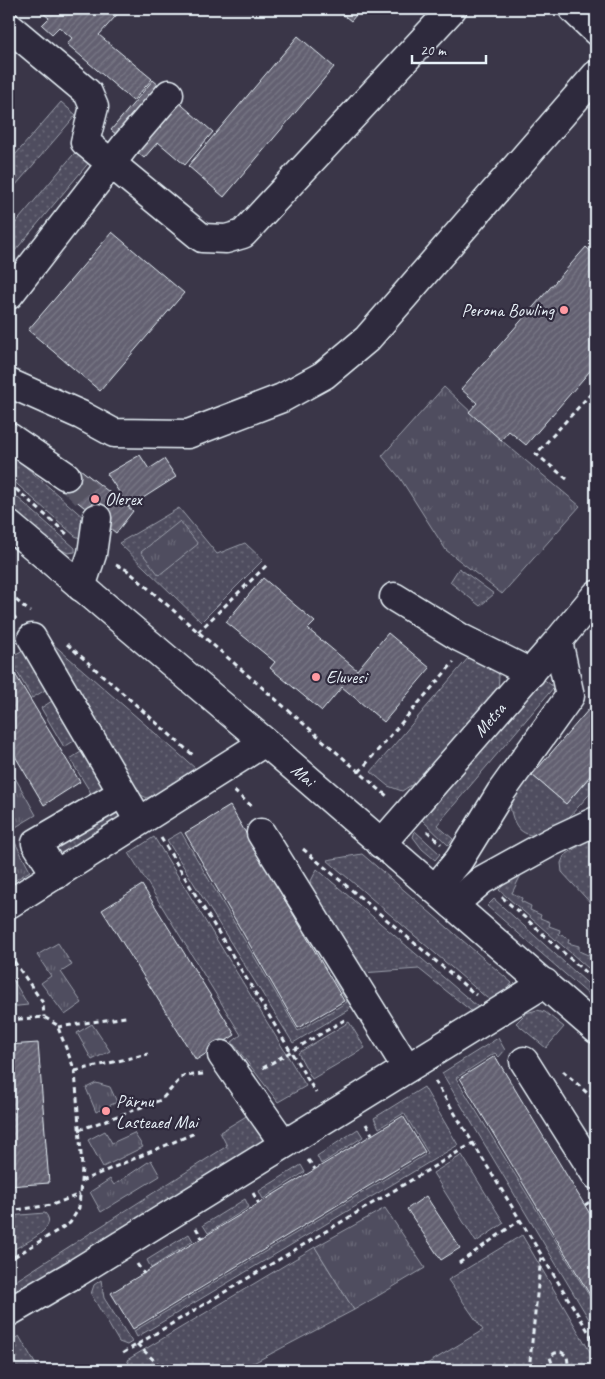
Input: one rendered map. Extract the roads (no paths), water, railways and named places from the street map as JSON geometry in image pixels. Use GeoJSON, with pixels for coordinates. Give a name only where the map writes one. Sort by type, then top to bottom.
{"type":"FeatureCollection","features":[{"type":"Feature","properties":{"kind":"street"},"geometry":{"type":"LineString","coordinates":[[9,27],[88,93],[94,107],[85,142],[202,238],[226,239],[243,234],[452,9]]}},
{"type":"Feature","properties":{"kind":"street"},"geometry":{"type":"LineString","coordinates":[[573,9],[596,31]]}},
{"type":"Feature","properties":{"kind":"street"},"geometry":{"type":"LineString","coordinates":[[9,383],[81,415],[114,433],[188,434],[282,398],[324,375],[367,339],[596,75]]}},
{"type":"Feature","properties":{"kind":"street"},"geometry":{"type":"LineString","coordinates":[[9,295],[168,94]]}},
{"type":"Feature","properties":{"kind":"street"},"geometry":{"type":"LineString","coordinates":[[9,437],[66,476]]}},
{"type":"Feature","properties":{"kind":"street"},"geometry":{"type":"LineString","coordinates":[[81,586],[92,554],[98,518]]}},
{"type":"Feature","properties":{"kind":"street","name":"Mai"},"geometry":{"type":"LineString","coordinates":[[9,525],[265,742],[596,1029]]}},
{"type":"Feature","properties":{"kind":"street","name":"Metsa"},"geometry":{"type":"LineString","coordinates":[[381,844],[558,642],[596,595]]}},
{"type":"Feature","properties":{"kind":"street"},"geometry":{"type":"LineString","coordinates":[[394,598],[471,643],[531,672]]}},
{"type":"Feature","properties":{"kind":"street"},"geometry":{"type":"LineString","coordinates":[[32,638],[122,793],[143,819]]}},
{"type":"Feature","properties":{"kind":"street"},"geometry":{"type":"LineString","coordinates":[[444,897],[458,860],[501,792],[570,696],[558,642]]}},
{"type":"Feature","properties":{"kind":"street"},"geometry":{"type":"LineString","coordinates":[[9,904],[265,742]]}},
{"type":"Feature","properties":{"kind":"street"},"geometry":{"type":"LineString","coordinates":[[56,874],[36,843],[122,793]]}},
{"type":"Feature","properties":{"kind":"street"},"geometry":{"type":"LineString","coordinates":[[444,897],[482,880],[551,842],[596,821]]}},
{"type":"Feature","properties":{"kind":"street"},"geometry":{"type":"LineString","coordinates":[[261,833],[368,1006],[414,1064]]}},
{"type":"Feature","properties":{"kind":"street"},"geometry":{"type":"LineString","coordinates":[[9,1312],[76,1273],[545,983]]}},
{"type":"Feature","properties":{"kind":"street"},"geometry":{"type":"LineString","coordinates":[[524,1061],[596,1175]]}},
{"type":"Feature","properties":{"kind":"street"},"geometry":{"type":"LineString","coordinates":[[232,1069],[284,1144]]}},
{"type":"Feature","properties":{"kind":"tunnel"},"geometry":{"type":"LineString","coordinates":[[66,476],[89,499],[97,518]]}},
{"type":"Feature","properties":{"kind":"place","name":"Perona Bowling"},"geometry":{"type":"Point","coordinates":[564,310]}},
{"type":"Feature","properties":{"kind":"place","name":"Olerex"},"geometry":{"type":"Point","coordinates":[95,499]}},
{"type":"Feature","properties":{"kind":"place","name":"Eluvesi"},"geometry":{"type":"Point","coordinates":[316,677]}},
{"type":"Feature","properties":{"kind":"place","name":"Pärnu Lasteaed Mai"},"geometry":{"type":"Point","coordinates":[106,1111]}}]}
